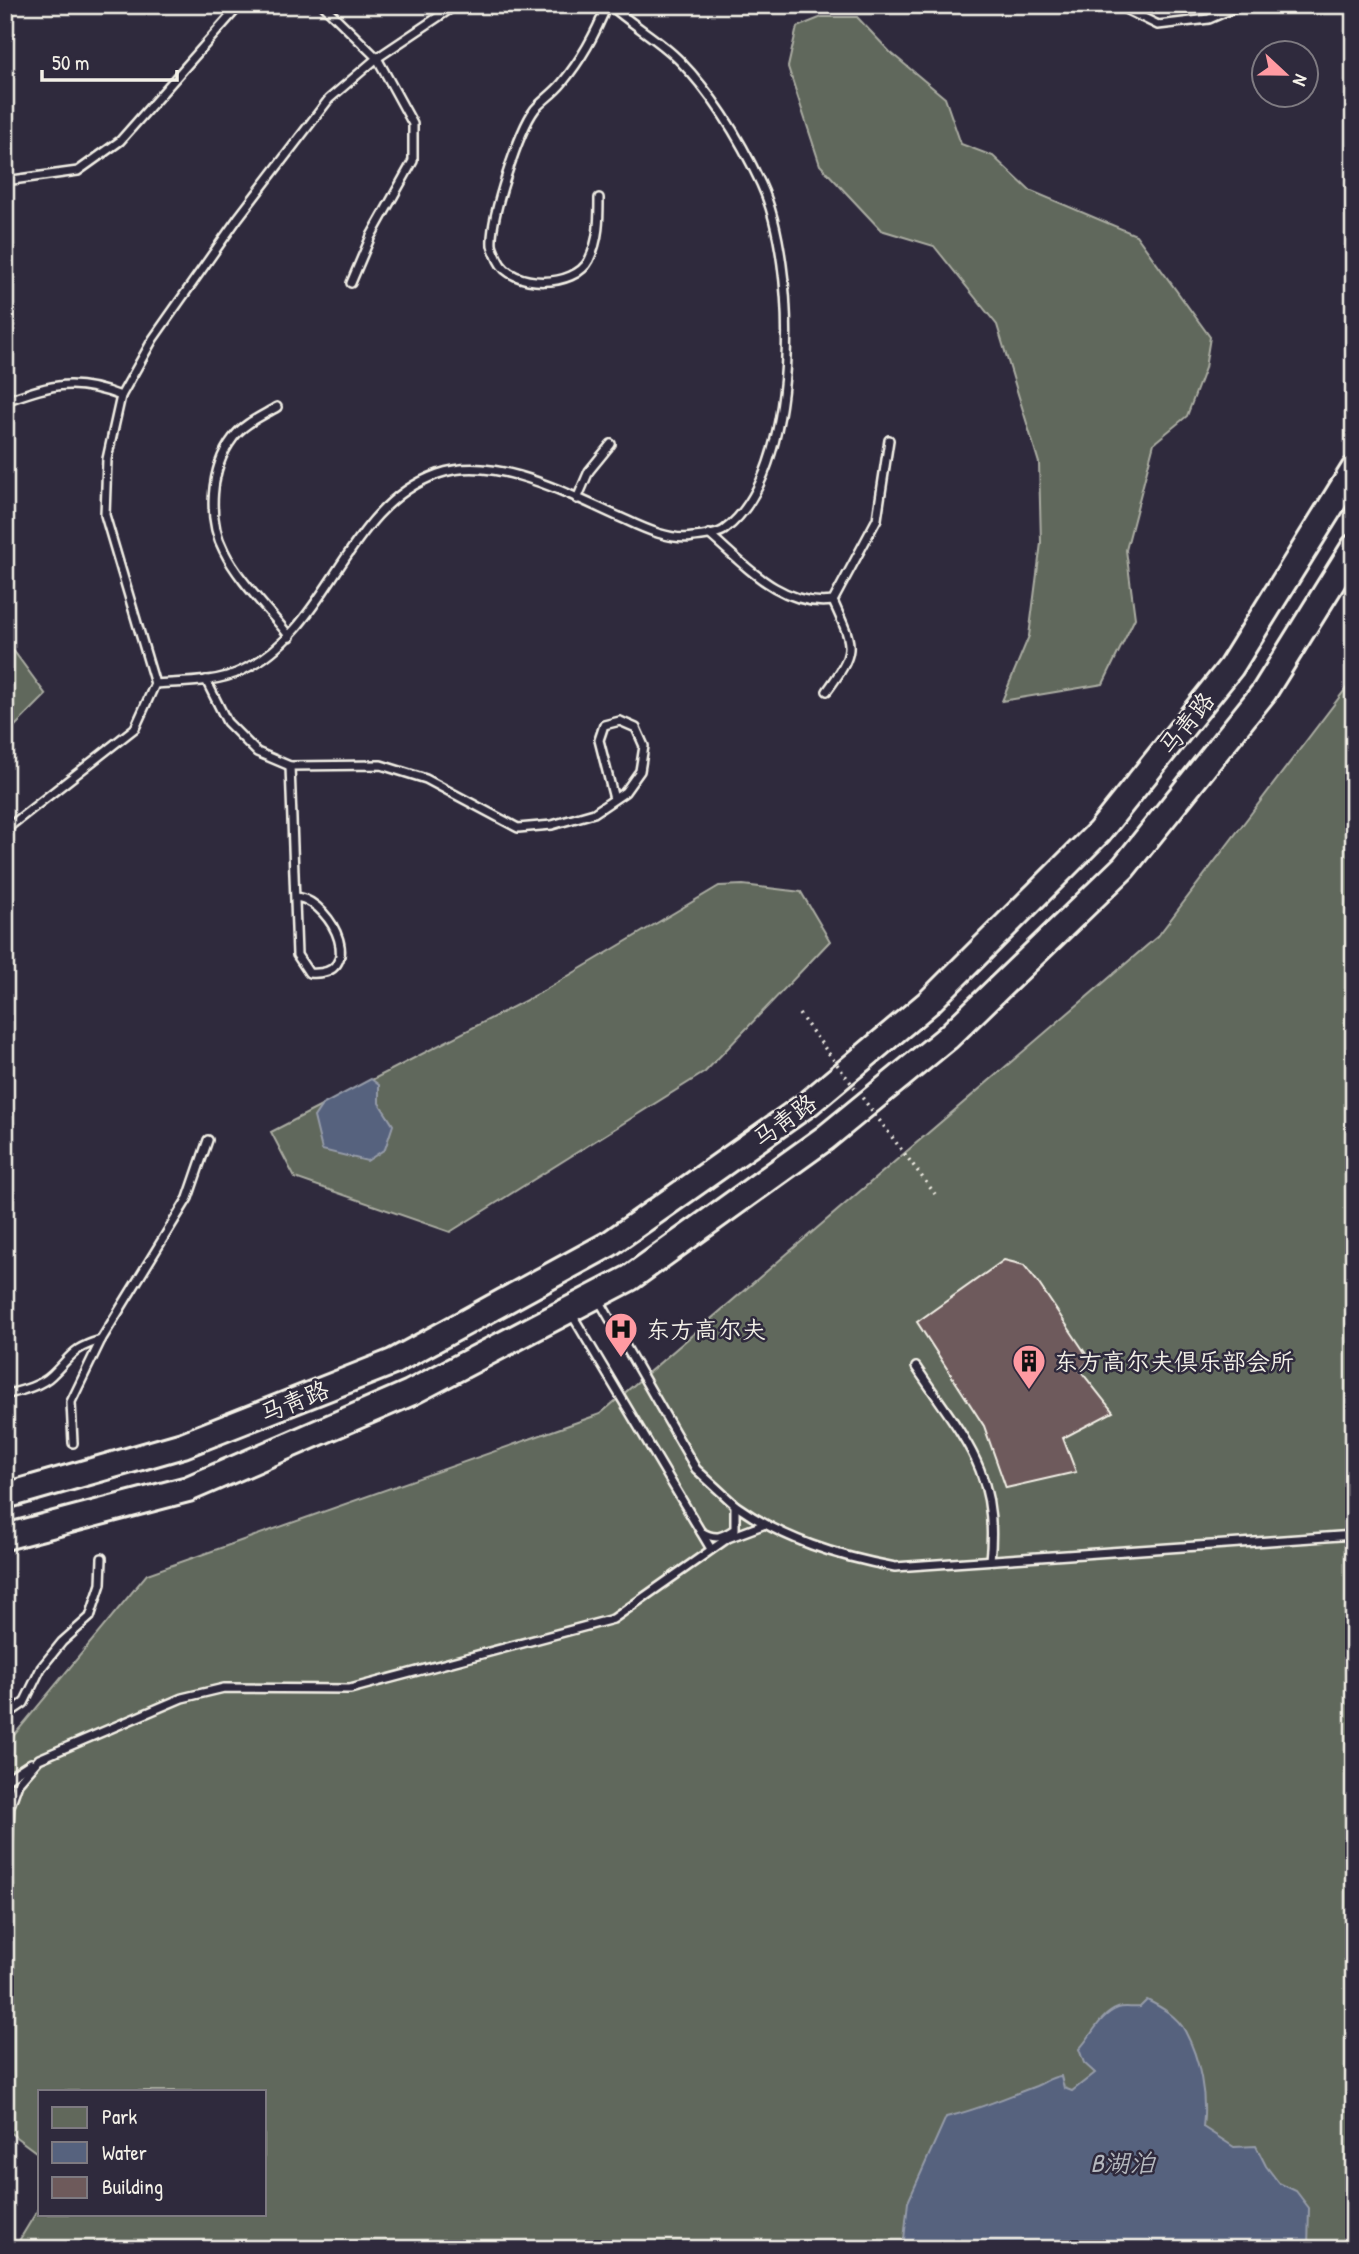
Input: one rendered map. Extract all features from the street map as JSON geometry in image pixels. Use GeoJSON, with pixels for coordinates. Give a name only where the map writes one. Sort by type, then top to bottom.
{"type":"FeatureCollection","features":[{"type":"Feature","properties":{"kind":"highway","name":"马青路"},"geometry":{"type":"LineString","coordinates":[[5,1496],[183,1445],[393,1362],[609,1244],[809,1103],[928,1003],[1099,832],[1231,667],[1354,469]]}},
{"type":"Feature","properties":{"kind":"highway","name":"马青路"},"geometry":{"type":"LineString","coordinates":[[5,1537],[188,1489],[410,1393],[596,1296],[640,1270],[825,1138],[947,1038],[1124,867],[1264,692],[1354,547]]}},
{"type":"Feature","properties":{"kind":"lane"},"geometry":{"type":"LineString","coordinates":[[5,181],[78,171],[120,141],[240,5]]}},
{"type":"Feature","properties":{"kind":"lane"},"geometry":{"type":"LineString","coordinates":[[323,5],[377,58],[413,124],[413,161],[372,236],[351,283]]}},
{"type":"Feature","properties":{"kind":"lane"},"geometry":{"type":"LineString","coordinates":[[5,835],[10,826],[135,728],[155,684],[105,515],[107,459],[121,396],[153,339],[238,218],[329,99],[377,58],[456,5]]}},
{"type":"Feature","properties":{"kind":"lane"},"geometry":{"type":"LineString","coordinates":[[155,684],[206,680],[240,672],[279,649],[322,596],[354,543],[381,510],[409,489],[439,473],[479,468],[534,480],[650,531],[688,538],[722,531],[748,505],[773,453],[783,395],[788,337],[783,268],[762,186],[723,116],[680,60],[609,5],[582,56],[561,84],[534,111],[518,147],[505,181],[494,223],[492,246],[500,264],[514,274],[538,283],[566,278],[589,262],[599,230],[599,198]]}},
{"type":"Feature","properties":{"kind":"lane"},"geometry":{"type":"LineString","coordinates":[[1117,5],[1158,25],[1209,19],[1241,5]]}},
{"type":"Feature","properties":{"kind":"lane"},"geometry":{"type":"LineString","coordinates":[[5,401],[48,385],[69,384],[95,385],[121,396]]}},
{"type":"Feature","properties":{"kind":"lane"},"geometry":{"type":"LineString","coordinates":[[277,407],[251,422],[233,438],[219,466],[214,527],[225,553],[290,636]]}},
{"type":"Feature","properties":{"kind":"lane"},"geometry":{"type":"LineString","coordinates":[[832,601],[877,519],[889,440]]}},
{"type":"Feature","properties":{"kind":"lane"},"geometry":{"type":"LineString","coordinates":[[577,499],[589,471],[611,444]]}},
{"type":"Feature","properties":{"kind":"lane"},"geometry":{"type":"LineString","coordinates":[[709,534],[770,587],[812,604],[832,601]]}},
{"type":"Feature","properties":{"kind":"lane"},"geometry":{"type":"LineString","coordinates":[[827,691],[846,664],[851,641],[832,601]]}},
{"type":"Feature","properties":{"kind":"lane"},"geometry":{"type":"LineString","coordinates":[[206,680],[227,722],[257,752],[290,766],[381,765],[426,779],[518,828],[552,825],[594,813],[625,792],[640,771],[644,746],[636,728],[620,721],[604,725],[599,740],[614,799]]}},
{"type":"Feature","properties":{"kind":"lane"},"geometry":{"type":"LineString","coordinates":[[290,766],[298,955],[309,973],[323,974],[332,969],[340,957],[341,943],[336,930],[316,905],[297,897]]}},
{"type":"Feature","properties":{"kind":"lane"},"geometry":{"type":"LineString","coordinates":[[73,1443],[71,1402],[101,1340],[188,1198],[208,1140]]}},
{"type":"Feature","properties":{"kind":"lane"},"geometry":{"type":"LineString","coordinates":[[596,1296],[696,1469],[762,1525],[845,1557],[895,1567],[1354,1535]]}},
{"type":"Feature","properties":{"kind":"lane"},"geometry":{"type":"LineString","coordinates":[[569,1310],[711,1549]]}},
{"type":"Feature","properties":{"kind":"lane"},"geometry":{"type":"LineString","coordinates":[[5,1395],[50,1377],[66,1357],[84,1345],[101,1340]]}},
{"type":"Feature","properties":{"kind":"lane"},"geometry":{"type":"LineString","coordinates":[[916,1367],[977,1459],[992,1504],[990,1560]]}},
{"type":"Feature","properties":{"kind":"lane"},"geometry":{"type":"LineString","coordinates":[[701,1532],[712,1538],[723,1538],[735,1529],[736,1505]]}},
{"type":"Feature","properties":{"kind":"lane"},"geometry":{"type":"LineString","coordinates":[[5,1780],[39,1759],[183,1699],[224,1688],[350,1689],[612,1619],[728,1538],[762,1525]]}},
{"type":"Feature","properties":{"kind":"lane"},"geometry":{"type":"LineString","coordinates":[[5,1716],[24,1703],[41,1668],[62,1642],[90,1617],[101,1584],[102,1558]]}},
{"type":"Feature","properties":{"kind":"lane"},"geometry":{"type":"LineString","coordinates":[[5,1903],[10,1806],[18,1783],[39,1759]]}},
{"type":"Feature","properties":{"kind":"path"},"geometry":{"type":"LineString","coordinates":[[799,1014],[935,1194]]}},
{"type":"Feature","properties":{"kind":"green space"},"geometry":{"type":"Polygon","coordinates":[[[822,17],[857,17],[890,52],[945,98],[961,144],[993,156],[1029,190],[1136,235],[1210,337],[1205,368],[1187,416],[1154,443],[1126,550],[1135,618],[1103,684],[1002,701],[1029,636],[1041,543],[1039,463],[997,325],[934,246],[881,230],[820,165],[788,67],[797,27],[822,17]]]}},
{"type":"Feature","properties":{"kind":"green space"},"geometry":{"type":"Polygon","coordinates":[[[5,639],[46,695],[5,736],[5,639]]]}},
{"type":"Feature","properties":{"kind":"green space"},"geometry":{"type":"Polygon","coordinates":[[[1354,678],[1354,2249],[14,2249],[38,2209],[38,2216],[266,2216],[266,2090],[38,2090],[38,2154],[5,2129],[5,1746],[147,1574],[600,1414],[1158,936],[1354,678]]]}},
{"type":"Feature","properties":{"kind":"green space"},"geometry":{"type":"Polygon","coordinates":[[[743,885],[801,892],[830,941],[705,1072],[450,1232],[295,1178],[271,1132],[538,994],[719,886],[743,885]]]}},
{"type":"Feature","properties":{"kind":"water"},"geometry":{"type":"Polygon","coordinates":[[[371,1079],[379,1085],[379,1103],[393,1125],[385,1149],[367,1161],[322,1150],[314,1117],[322,1105],[371,1079]]]}},
{"type":"Feature","properties":{"kind":"water","name":"B湖泊"},"geometry":{"type":"Polygon","coordinates":[[[1147,2000],[1173,2016],[1190,2042],[1203,2090],[1203,2127],[1234,2147],[1256,2146],[1279,2183],[1296,2191],[1309,2208],[1308,2249],[903,2249],[908,2202],[946,2117],[992,2103],[1061,2076],[1064,2088],[1072,2091],[1095,2073],[1084,2063],[1079,2049],[1101,2021],[1111,2011],[1123,2007],[1140,2007],[1147,2000]]]}},
{"type":"Feature","properties":{"kind":"building","name":"东方高尔夫俱乐部会所"},"geometry":{"type":"Polygon","coordinates":[[[1004,1260],[1024,1265],[1037,1281],[1090,1360],[1080,1370],[1113,1412],[1063,1438],[1076,1472],[1006,1488],[984,1426],[917,1322],[1004,1260]]]}},
{"type":"Feature","properties":{"kind":"place","name":"东方高尔夫"},"geometry":{"type":"Point","coordinates":[621,1359]}},
{"type":"Feature","properties":{"kind":"place","name":"东方高尔夫俱乐部会所"},"geometry":{"type":"Point","coordinates":[1029,1391]}}]}
